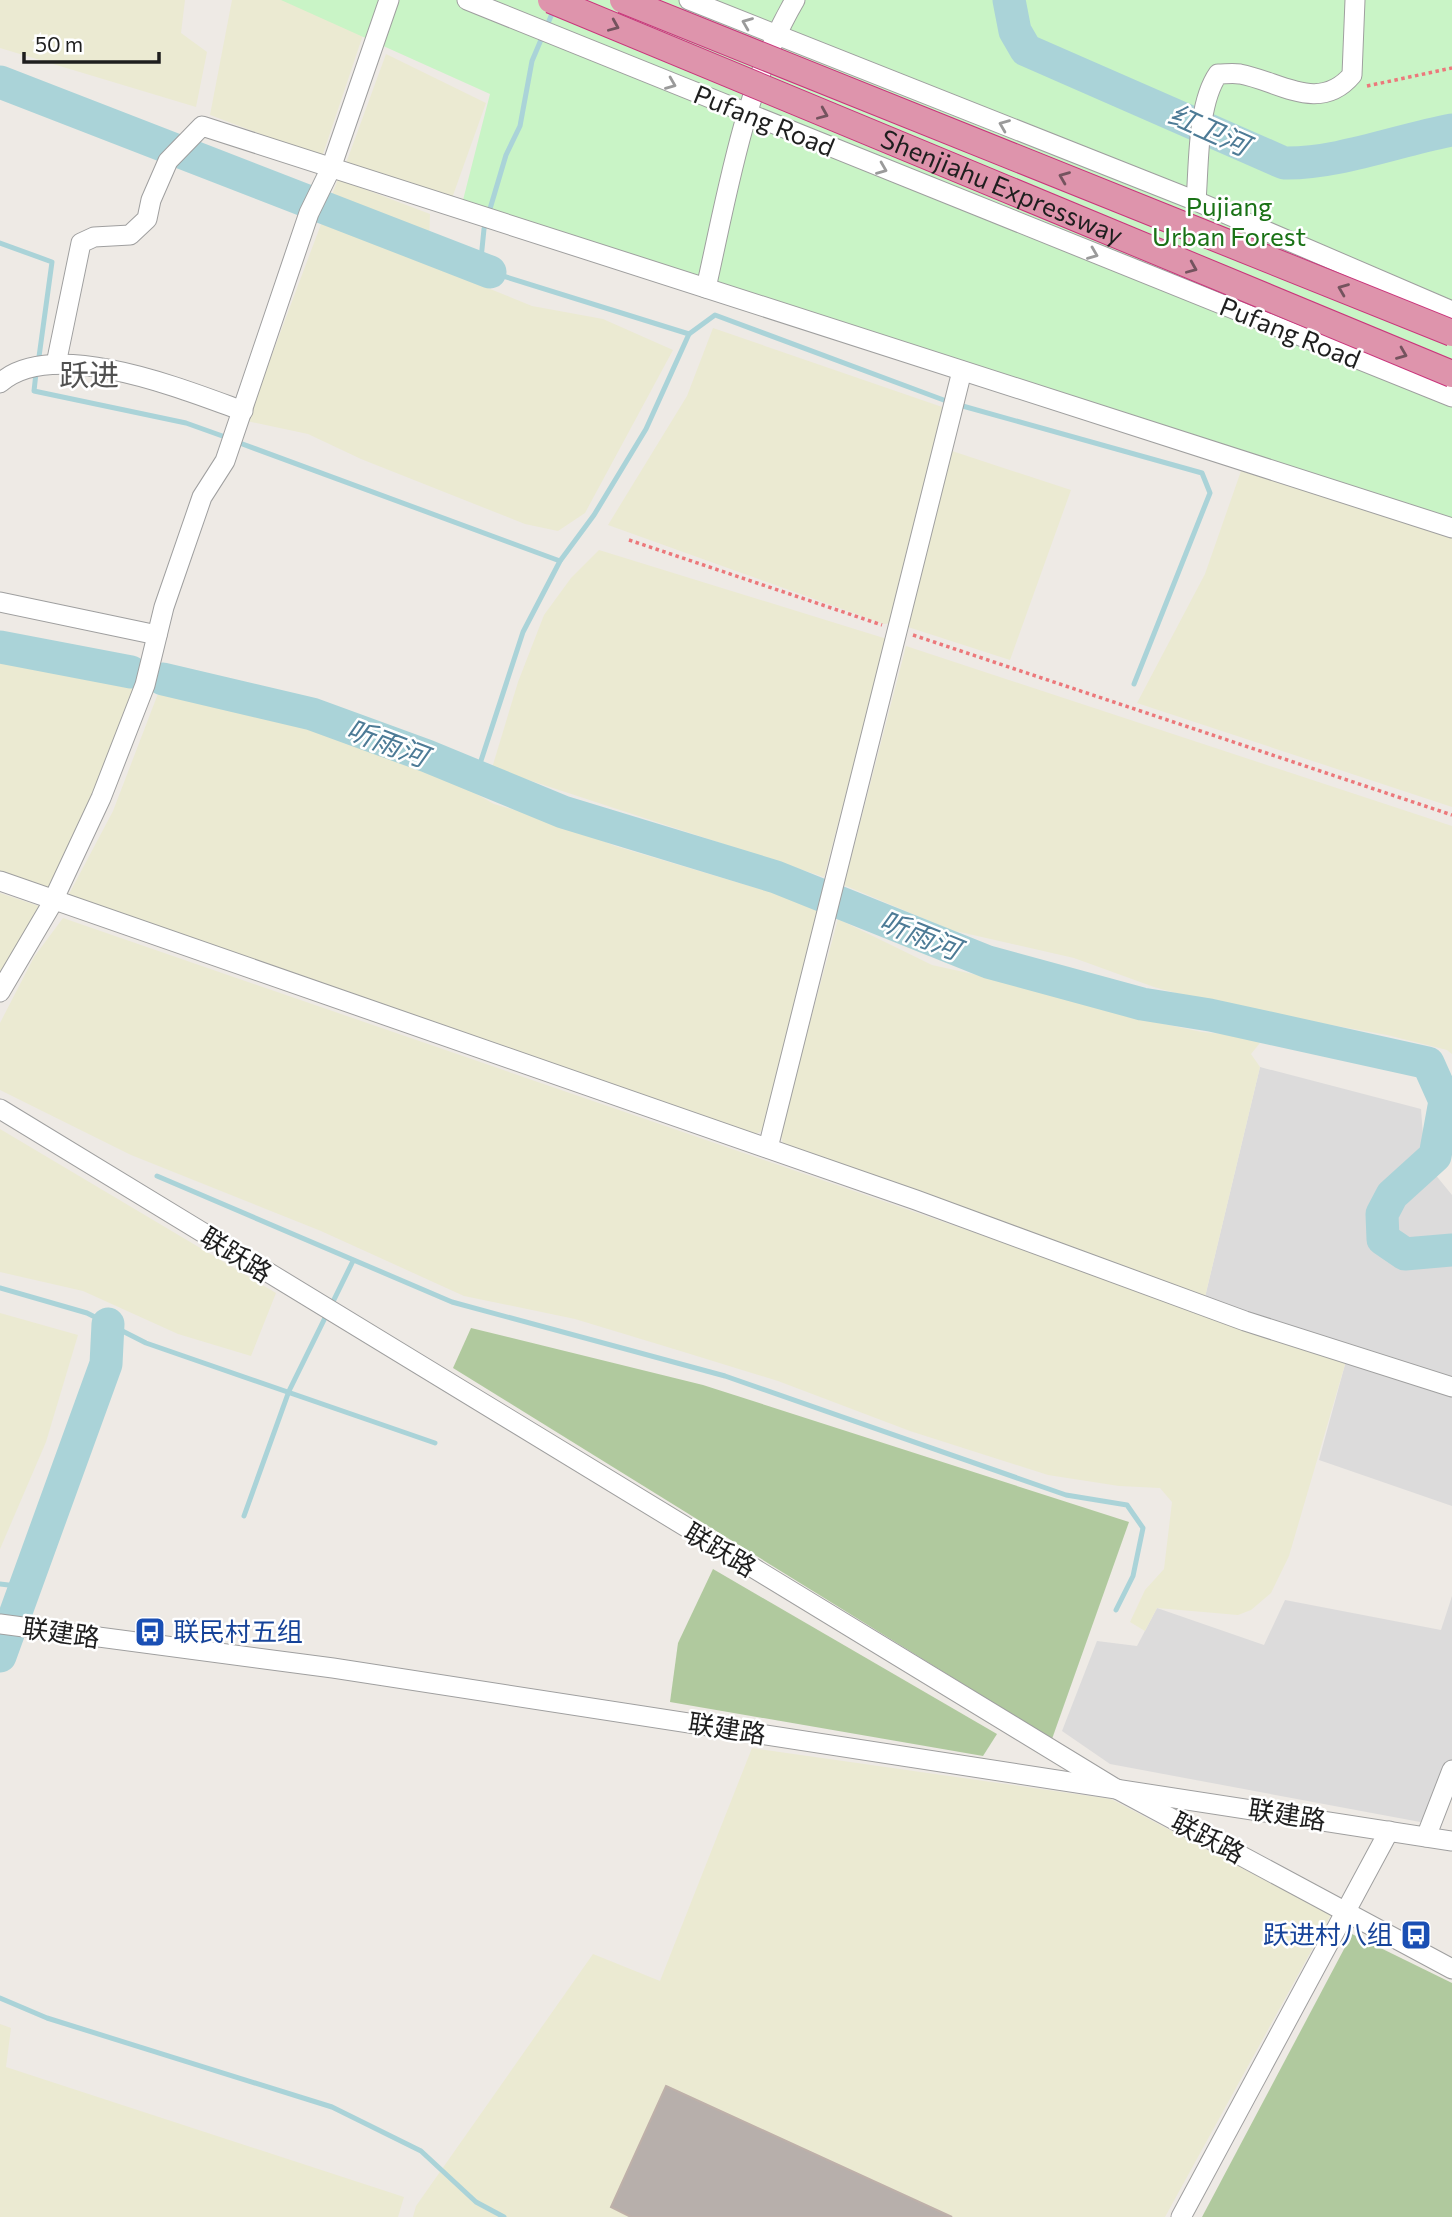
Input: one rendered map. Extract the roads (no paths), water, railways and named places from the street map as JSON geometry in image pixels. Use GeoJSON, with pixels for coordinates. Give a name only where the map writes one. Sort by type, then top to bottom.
{"type":"FeatureCollection","features":[{"type":"Feature","properties":{"kind":"highway","name":"Shenjiahu Expressway"},"geometry":{"type":"LineString","coordinates":[[551,0],[1452,374]]}},
{"type":"Feature","properties":{"kind":"highway","name":"Shenjiahu Expressway"},"geometry":{"type":"LineString","coordinates":[[624,0],[1452,333]]}},
{"type":"Feature","properties":{"kind":"street"},"geometry":{"type":"LineString","coordinates":[[0,992],[54,900],[111,773],[145,685],[164,607],[185,554],[202,497],[225,461],[309,212],[326,176],[389,0]]}},
{"type":"Feature","properties":{"kind":"street","name":"Pufang Road"},"geometry":{"type":"LineString","coordinates":[[467,0],[1452,397]]}},
{"type":"Feature","properties":{"kind":"street"},"geometry":{"type":"LineString","coordinates":[[689,0],[1196,201],[1452,311]]}},
{"type":"Feature","properties":{"kind":"street"},"geometry":{"type":"LineString","coordinates":[[706,288],[746,114],[775,34],[794,0]]}},
{"type":"Feature","properties":{"kind":"street"},"geometry":{"type":"LineString","coordinates":[[1196,201],[1205,106],[1210,86],[1218,74],[1240,75],[1299,94],[1327,93],[1346,82],[1352,75],[1354,0]]}},
{"type":"Feature","properties":{"kind":"street"},"geometry":{"type":"LineString","coordinates":[[56,365],[81,243],[94,237],[130,234],[147,219],[151,200],[175,154],[202,126],[326,176],[459,209],[1452,528]]}},
{"type":"Feature","properties":{"kind":"street"},"geometry":{"type":"LineString","coordinates":[[5,378],[56,365],[76,364],[142,376],[243,411]]}},
{"type":"Feature","properties":{"kind":"street"},"geometry":{"type":"LineString","coordinates":[[768,1148],[962,371]]}},
{"type":"Feature","properties":{"kind":"street"},"geometry":{"type":"LineString","coordinates":[[0,601],[157,635]]}},
{"type":"Feature","properties":{"kind":"street"},"geometry":{"type":"LineString","coordinates":[[0,881],[768,1148],[1245,1321],[1452,1387]]}},
{"type":"Feature","properties":{"kind":"street","name":"联跃路"},"geometry":{"type":"LineString","coordinates":[[0,1109],[1113,1787],[1452,1969]]}},
{"type":"Feature","properties":{"kind":"street","name":"联建路"},"geometry":{"type":"LineString","coordinates":[[0,1624],[333,1668],[1452,1840]]}},
{"type":"Feature","properties":{"kind":"street"},"geometry":{"type":"LineString","coordinates":[[1426,1837],[1452,1770]]}},
{"type":"Feature","properties":{"kind":"street"},"geometry":{"type":"LineString","coordinates":[[1181,2217],[1389,1832]]}},
{"type":"Feature","properties":{"kind":"waterway","name":"红卫河"},"geometry":{"type":"LineString","coordinates":[[1009,0],[1015,31],[1026,50],[1284,163],[1347,156],[1452,130]]}},
{"type":"Feature","properties":{"kind":"waterway"},"geometry":{"type":"LineString","coordinates":[[476,776],[523,632],[560,561],[594,515],[646,429],[689,334],[490,272],[481,259],[484,229],[506,155],[520,126],[532,61],[554,9]]}},
{"type":"Feature","properties":{"kind":"waterway"},"geometry":{"type":"LineString","coordinates":[[0,82],[490,272]]}},
{"type":"Feature","properties":{"kind":"waterway"},"geometry":{"type":"LineString","coordinates":[[0,243],[52,262],[38,364]]}},
{"type":"Feature","properties":{"kind":"waterway"},"geometry":{"type":"LineString","coordinates":[[689,334],[715,315],[949,402]]}},
{"type":"Feature","properties":{"kind":"waterway"},"geometry":{"type":"LineString","coordinates":[[36,373],[34,391],[186,423],[228,438]]}},
{"type":"Feature","properties":{"kind":"waterway"},"geometry":{"type":"LineString","coordinates":[[959,405],[1202,473],[1210,493],[1134,684]]}},
{"type":"Feature","properties":{"kind":"waterway"},"geometry":{"type":"LineString","coordinates":[[237,442],[560,561]]}},
{"type":"Feature","properties":{"kind":"waterway","name":"听雨河"},"geometry":{"type":"LineString","coordinates":[[0,647],[131,672]]}},
{"type":"Feature","properties":{"kind":"waterway","name":"听雨河"},"geometry":{"type":"LineString","coordinates":[[163,679],[312,714],[427,756],[563,812],[776,877],[988,962],[1142,1004],[1210,1015],[1428,1063],[1445,1101],[1435,1156],[1392,1195],[1382,1214],[1383,1239],[1405,1254],[1452,1250]]}},
{"type":"Feature","properties":{"kind":"waterway"},"geometry":{"type":"LineString","coordinates":[[157,1176],[452,1302],[725,1376],[1066,1495],[1127,1505],[1143,1528],[1133,1576],[1116,1610]]}},
{"type":"Feature","properties":{"kind":"waterway"},"geometry":{"type":"LineString","coordinates":[[244,1516],[289,1391],[353,1261]]}},
{"type":"Feature","properties":{"kind":"waterway"},"geometry":{"type":"LineString","coordinates":[[0,1288],[87,1313],[146,1343],[435,1443]]}},
{"type":"Feature","properties":{"kind":"waterway"},"geometry":{"type":"LineString","coordinates":[[0,1656],[106,1364],[108,1324]]}},
{"type":"Feature","properties":{"kind":"waterway"},"geometry":{"type":"LineString","coordinates":[[0,1584],[25,1587]]}},
{"type":"Feature","properties":{"kind":"waterway"},"geometry":{"type":"LineString","coordinates":[[0,1998],[47,2018],[332,2107],[421,2151],[476,2202],[504,2217]]}},
{"type":"Feature","properties":{"kind":"place","name":"联民村五组"},"geometry":{"type":"Point","coordinates":[150,1632]}},
{"type":"Feature","properties":{"kind":"place","name":"跃进村八组"},"geometry":{"type":"Point","coordinates":[1416,1935]}},
{"type":"Feature","properties":{"kind":"district","name":"跃进"},"geometry":{"type":"Point","coordinates":[89,376]}},
{"type":"Feature","properties":{"kind":"park label","name":"Pujiang Urban Forest"},"geometry":{"type":"Point","coordinates":[1229,222]}}]}
